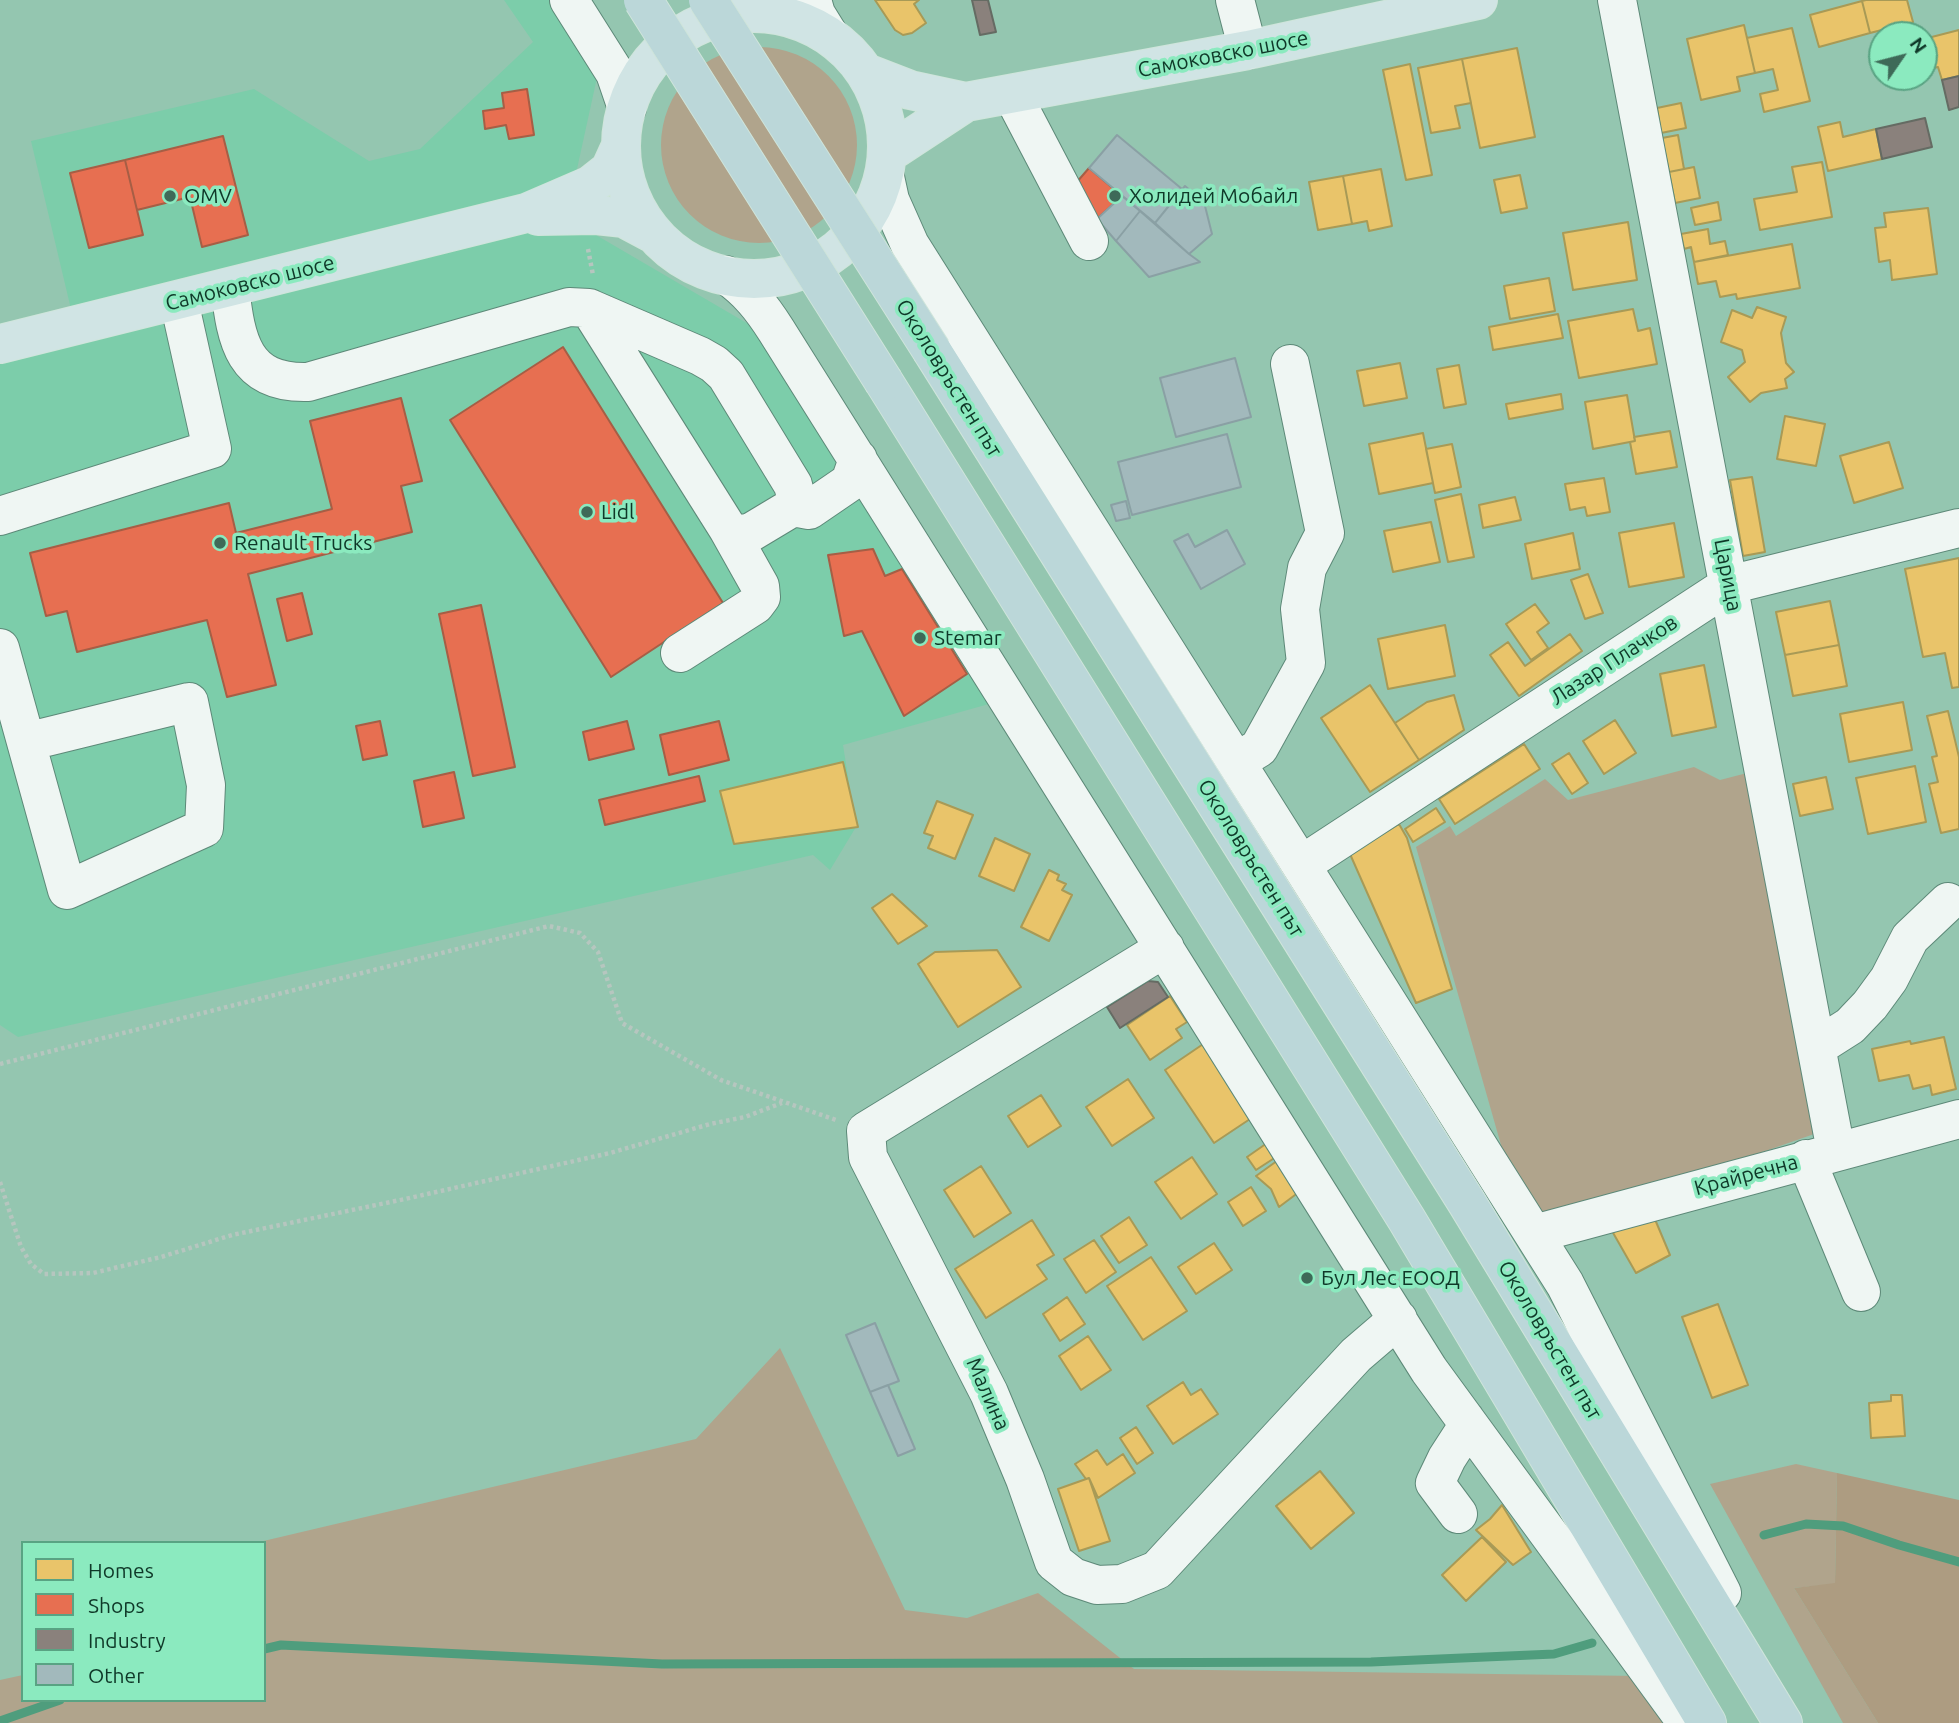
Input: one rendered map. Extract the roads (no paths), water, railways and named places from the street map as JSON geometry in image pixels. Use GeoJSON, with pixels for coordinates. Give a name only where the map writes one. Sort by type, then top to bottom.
{"type":"FeatureCollection","features":[{"type":"Feature","properties":{"kind":"highway"},"geometry":{"type":"LineString","coordinates":[[643,0],[1407,1220],[1707,1723]]}},
{"type":"Feature","properties":{"kind":"highway","name":"Околовръстен път"},"geometry":{"type":"LineString","coordinates":[[708,0],[932,351],[1467,1203],[1785,1723]]}},
{"type":"Feature","properties":{"kind":"main road","name":"Самоковско шосе"},"geometry":{"type":"LineString","coordinates":[[866,74],[910,90],[966,102],[1248,50],[1478,0]]}},
{"type":"Feature","properties":{"kind":"main road"},"geometry":{"type":"LineString","coordinates":[[753,13],[806,22],[829,35],[866,74],[879,96],[886,126],[886,165],[873,204],[856,231],[841,248],[814,265],[794,274],[771,278],[726,275],[685,259],[668,248],[639,215],[625,182],[621,148],[627,108],[635,89],[666,45],[683,33],[718,18],[753,13]]}},
{"type":"Feature","properties":{"kind":"main road","name":"Самоковско шосе"},"geometry":{"type":"LineString","coordinates":[[886,165],[966,102]]}},
{"type":"Feature","properties":{"kind":"main road"},"geometry":{"type":"LineString","coordinates":[[499,220],[591,186],[610,170],[621,148]]}},
{"type":"Feature","properties":{"kind":"main road"},"geometry":{"type":"LineString","coordinates":[[499,220],[596,215],[624,218],[654,234]]}},
{"type":"Feature","properties":{"kind":"main road","name":"Самоковско шосе"},"geometry":{"type":"LineString","coordinates":[[0,344],[499,220]]}},
{"type":"Feature","properties":{"kind":"street"},"geometry":{"type":"LineString","coordinates":[[569,0],[615,73],[627,108]]}},
{"type":"Feature","properties":{"kind":"street"},"geometry":{"type":"LineString","coordinates":[[812,0],[816,14],[829,35]]}},
{"type":"Feature","properties":{"kind":"street"},"geometry":{"type":"LineString","coordinates":[[1235,0],[1248,50]]}},
{"type":"Feature","properties":{"kind":"street","name":"Царица"},"geometry":{"type":"LineString","coordinates":[[1617,0],[1817,1047],[1821,1155],[1861,1292]]}},
{"type":"Feature","properties":{"kind":"street"},"geometry":{"type":"LineString","coordinates":[[1012,94],[1089,241]]}},
{"type":"Feature","properties":{"kind":"street","name":"Околовръстен път"},"geometry":{"type":"LineString","coordinates":[[886,165],[890,200],[910,245],[1565,1283],[1785,1723]]}},
{"type":"Feature","properties":{"kind":"street"},"geometry":{"type":"LineString","coordinates":[[726,275],[761,305],[1429,1370],[1687,1723]]}},
{"type":"Feature","properties":{"kind":"street"},"geometry":{"type":"LineString","coordinates":[[230,288],[236,336],[244,353],[259,369],[275,378],[291,382],[308,382],[569,307],[589,307],[700,356],[726,375],[793,485],[796,497],[793,507]]}},
{"type":"Feature","properties":{"kind":"street"},"geometry":{"type":"LineString","coordinates":[[0,516],[212,449],[179,301]]}},
{"type":"Feature","properties":{"kind":"street"},"geometry":{"type":"LineString","coordinates":[[589,307],[728,529],[760,586],[761,597],[755,605],[680,653]]}},
{"type":"Feature","properties":{"kind":"street"},"geometry":{"type":"LineString","coordinates":[[1236,762],[1259,748],[1306,663],[1300,609],[1307,568],[1325,533],[1290,364]]}},
{"type":"Feature","properties":{"kind":"street"},"geometry":{"type":"LineString","coordinates":[[728,529],[748,534],[793,507],[809,510],[850,482],[858,459]]}},
{"type":"Feature","properties":{"kind":"street","name":"Лазар Плачков"},"geometry":{"type":"LineString","coordinates":[[1301,865],[1730,585],[1959,528]]}},
{"type":"Feature","properties":{"kind":"street"},"geometry":{"type":"LineString","coordinates":[[0,648],[26,742],[67,890],[204,828],[206,785],[188,702],[26,742]]}},
{"type":"Feature","properties":{"kind":"street"},"geometry":{"type":"LineString","coordinates":[[1817,1047],[1850,1026],[1870,1005],[1889,979],[1910,938],[1948,902]]}},
{"type":"Feature","properties":{"kind":"street","name":"Малина"},"geometry":{"type":"LineString","coordinates":[[1165,948],[866,1131],[868,1157],[989,1394],[1054,1562],[1073,1577],[1097,1585],[1122,1584],[1157,1570],[1347,1365],[1398,1319]]}},
{"type":"Feature","properties":{"kind":"street","name":"Крайречна"},"geometry":{"type":"LineString","coordinates":[[1534,1234],[1959,1119]]}},
{"type":"Feature","properties":{"kind":"street"},"geometry":{"type":"LineString","coordinates":[[1458,1514],[1435,1483],[1467,1427],[1465,1419]]}},
{"type":"Feature","properties":{"kind":"waterway"},"geometry":{"type":"LineString","coordinates":[[1764,1535],[1806,1524],[1843,1526],[1959,1562]]}},
{"type":"Feature","properties":{"kind":"waterway"},"geometry":{"type":"LineString","coordinates":[[266,1649],[281,1645],[662,1664],[1371,1662],[1554,1654],[1592,1643]]}},
{"type":"Feature","properties":{"kind":"waterway"},"geometry":{"type":"LineString","coordinates":[[0,1721],[54,1702]]}},
{"type":"Feature","properties":{"kind":"place","name":"OMV"},"geometry":{"type":"Point","coordinates":[170,196]}},
{"type":"Feature","properties":{"kind":"place","name":"Холидей Мобайл"},"geometry":{"type":"Point","coordinates":[1115,196]}},
{"type":"Feature","properties":{"kind":"place","name":"Lidl"},"geometry":{"type":"Point","coordinates":[587,512]}},
{"type":"Feature","properties":{"kind":"place","name":"Renault Trucks"},"geometry":{"type":"Point","coordinates":[220,543]}},
{"type":"Feature","properties":{"kind":"place","name":"Stemar"},"geometry":{"type":"Point","coordinates":[920,638]}},
{"type":"Feature","properties":{"kind":"place","name":"Бул Лес ЕООД"},"geometry":{"type":"Point","coordinates":[1307,1278]}}]}
